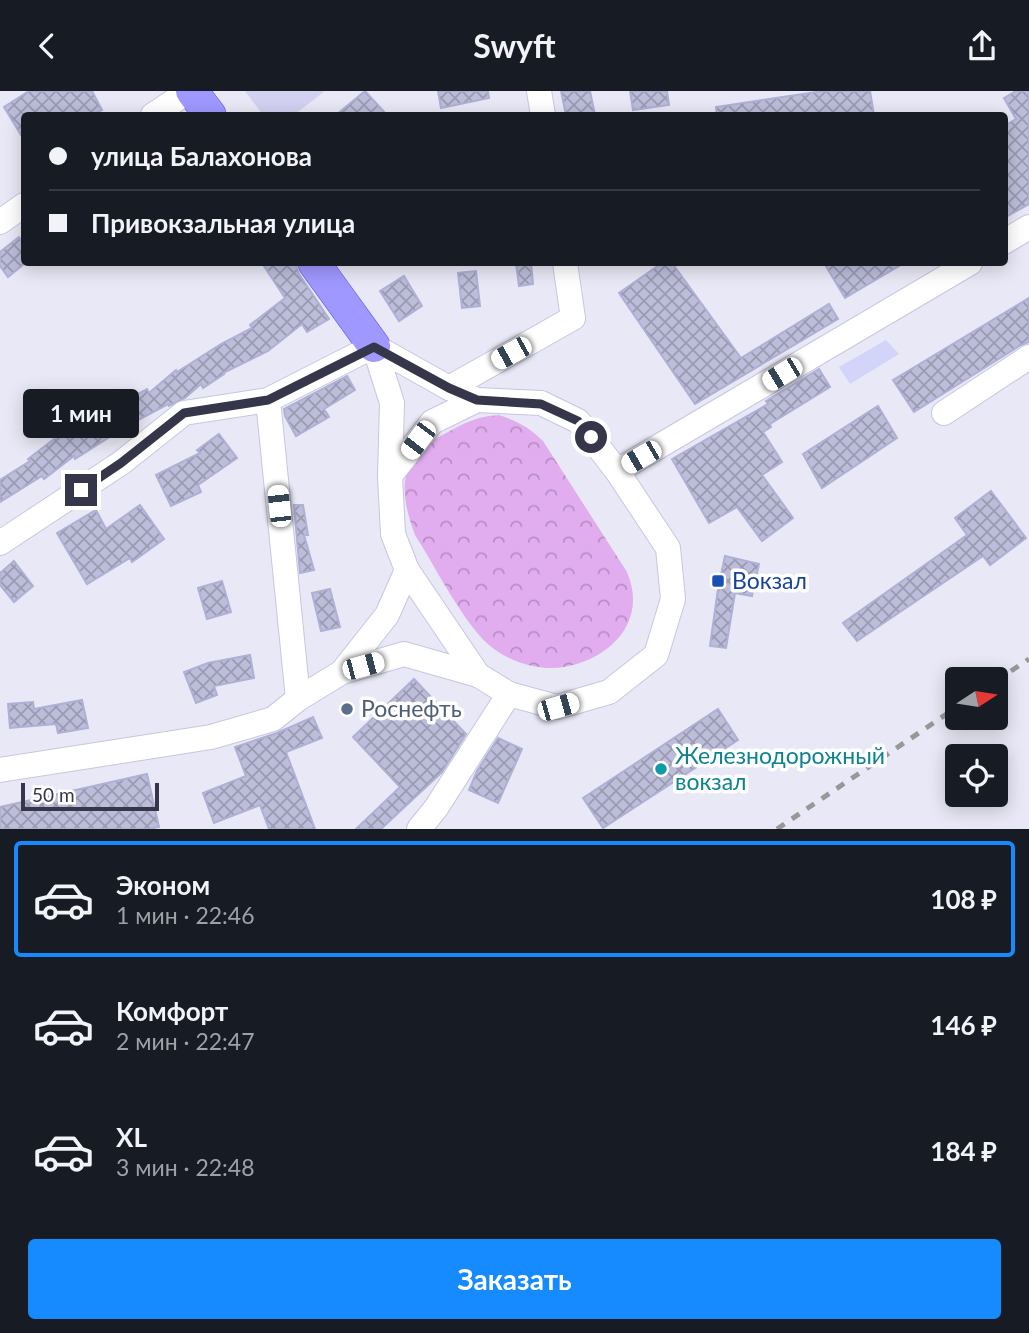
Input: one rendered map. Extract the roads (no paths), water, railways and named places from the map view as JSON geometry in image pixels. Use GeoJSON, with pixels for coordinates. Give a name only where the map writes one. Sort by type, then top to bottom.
{"type":"FeatureCollection","features":[{"type":"Feature","properties":{"kind":"main road"},"geometry":{"type":"LineString","coordinates":[[190,91],[208,112]]}},
{"type":"Feature","properties":{"kind":"main road"},"geometry":{"type":"LineString","coordinates":[[316,266],[374,347]]}},
{"type":"Feature","properties":{"kind":"street"},"geometry":{"type":"LineString","coordinates":[[158,112],[190,91]]}},
{"type":"Feature","properties":{"kind":"street"},"geometry":{"type":"LineString","coordinates":[[539,91],[542,112]]}},
{"type":"Feature","properties":{"kind":"street"},"geometry":{"type":"LineString","coordinates":[[0,222],[21,207]]}},
{"type":"Feature","properties":{"kind":"street"},"geometry":{"type":"LineString","coordinates":[[1008,240],[1029,227]]}},
{"type":"Feature","properties":{"kind":"street"},"geometry":{"type":"LineString","coordinates":[[449,388],[573,319],[565,266]]}},
{"type":"Feature","properties":{"kind":"street"},"geometry":{"type":"LineString","coordinates":[[617,471],[965,266]]}},
{"type":"Feature","properties":{"kind":"street"},"geometry":{"type":"LineString","coordinates":[[0,770],[211,737],[273,719],[298,699],[342,672],[404,654],[478,675],[509,694],[558,707],[609,692],[656,655],[673,599],[668,548],[617,471],[578,421],[541,404],[477,400],[449,388],[374,347]]}},
{"type":"Feature","properties":{"kind":"street"},"geometry":{"type":"LineString","coordinates":[[0,543],[121,463],[184,413],[268,400],[374,347]]}},
{"type":"Feature","properties":{"kind":"street"},"geometry":{"type":"LineString","coordinates":[[374,347],[393,403],[390,477],[393,534],[407,570],[478,675]]}},
{"type":"Feature","properties":{"kind":"street"},"geometry":{"type":"LineString","coordinates":[[944,413],[1029,357]]}},
{"type":"Feature","properties":{"kind":"street"},"geometry":{"type":"LineString","coordinates":[[268,400],[298,699]]}},
{"type":"Feature","properties":{"kind":"street"},"geometry":{"type":"LineString","coordinates":[[390,477],[432,422],[477,400]]}},
{"type":"Feature","properties":{"kind":"street"},"geometry":{"type":"LineString","coordinates":[[342,672],[387,615],[407,570]]}},
{"type":"Feature","properties":{"kind":"street"},"geometry":{"type":"LineString","coordinates":[[419,829],[509,694]]}},
{"type":"Feature","properties":{"kind":"railway"},"geometry":{"type":"LineString","coordinates":[[1008,673],[1029,659]]}},
{"type":"Feature","properties":{"kind":"railway"},"geometry":{"type":"LineString","coordinates":[[777,829],[945,715]]}},
{"type":"Feature","properties":{"kind":"place","name":"Вокзал"},"geometry":{"type":"Point","coordinates":[718,581]}},
{"type":"Feature","properties":{"kind":"place","name":"Роснефть"},"geometry":{"type":"Point","coordinates":[347,709]}},
{"type":"Feature","properties":{"kind":"place","name":"Железнодорожный вокзал"},"geometry":{"type":"Point","coordinates":[661,769]}}]}
